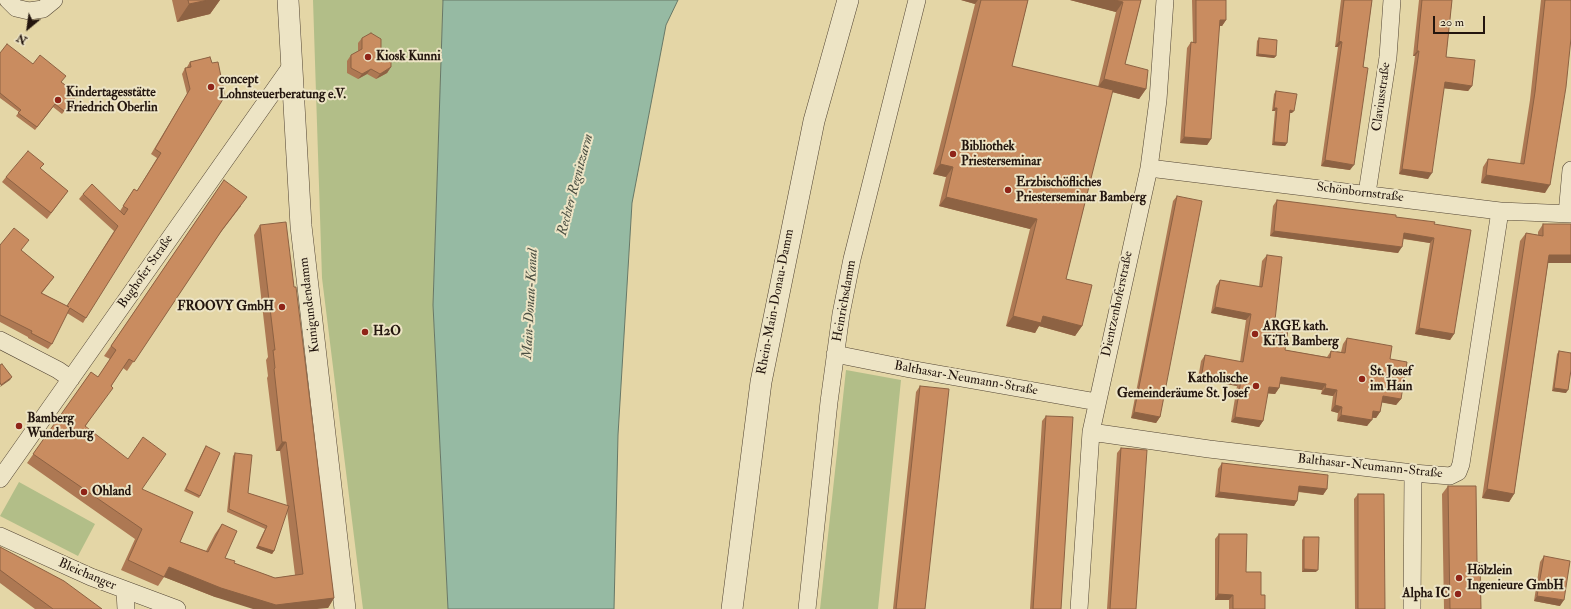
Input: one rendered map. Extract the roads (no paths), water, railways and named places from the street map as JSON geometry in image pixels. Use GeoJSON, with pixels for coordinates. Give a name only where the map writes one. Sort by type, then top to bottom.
{"type":"FeatureCollection","features":[{"type":"Feature","properties":{"kind":"street"},"geometry":{"type":"LineString","coordinates":[[8,0],[16,8],[29,11],[43,9],[54,0]]}},
{"type":"Feature","properties":{"kind":"street","name":"Kunigundendamm"},"geometry":{"type":"LineString","coordinates":[[288,0],[304,249],[345,609]]}},
{"type":"Feature","properties":{"kind":"street","name":"Rhein-Main-Donau-Damm"},"geometry":{"type":"LineString","coordinates":[[732,609],[761,382],[814,121],[848,0]]}},
{"type":"Feature","properties":{"kind":"street","name":"Heinrichsdamm"},"geometry":{"type":"LineString","coordinates":[[807,609],[835,354],[852,259],[918,0]]}},
{"type":"Feature","properties":{"kind":"street","name":"Dientzenhoferstraße"},"geometry":{"type":"LineString","coordinates":[[1079,609],[1091,432],[1149,168],[1158,100],[1165,0]]}},
{"type":"Feature","properties":{"kind":"street","name":"Claviusstraße"},"geometry":{"type":"LineString","coordinates":[[1367,193],[1388,57],[1392,0]]}},
{"type":"Feature","properties":{"kind":"street","name":"Bughofer Straße"},"geometry":{"type":"LineString","coordinates":[[0,479],[234,144],[292,65]]}},
{"type":"Feature","properties":{"kind":"street","name":"Schönbornstraße"},"geometry":{"type":"LineString","coordinates":[[1149,168],[1367,193],[1500,211],[1569,214]]}},
{"type":"Feature","properties":{"kind":"street"},"geometry":{"type":"LineString","coordinates":[[1569,214],[1571,170]]}},
{"type":"Feature","properties":{"kind":"street","name":"Balthasar-Neumann-Straße"},"geometry":{"type":"LineString","coordinates":[[1091,432],[1209,449],[1413,473],[1450,476],[1458,472],[1461,464],[1500,211]]}},
{"type":"Feature","properties":{"kind":"street"},"geometry":{"type":"LineString","coordinates":[[0,340],[58,370],[71,379]]}},
{"type":"Feature","properties":{"kind":"street","name":"Balthasar-Neumann-Straße"},"geometry":{"type":"LineString","coordinates":[[835,354],[910,369],[1097,402]]}},
{"type":"Feature","properties":{"kind":"street"},"geometry":{"type":"LineString","coordinates":[[1412,609],[1413,473]]}},
{"type":"Feature","properties":{"kind":"street","name":"Bleichanger"},"geometry":{"type":"LineString","coordinates":[[0,536],[125,591],[177,609]]}},
{"type":"Feature","properties":{"kind":"street"},"geometry":{"type":"LineString","coordinates":[[125,591],[126,609]]}},
{"type":"Feature","properties":{"kind":"water"},"geometry":{"type":"Polygon","coordinates":[[[443,0],[678,0],[666,25],[632,203],[618,435],[614,609],[448,609],[433,305],[443,0]]]}},
{"type":"Feature","properties":{"kind":"place","name":"Kiosk Kunni"},"geometry":{"type":"Point","coordinates":[368,57]}},
{"type":"Feature","properties":{"kind":"place","name":"concept Lohnsteuerberatung e.V."},"geometry":{"type":"Point","coordinates":[211,87]}},
{"type":"Feature","properties":{"kind":"place","name":"Kindertagesstätte Friedrich Oberlin"},"geometry":{"type":"Point","coordinates":[58,100]}},
{"type":"Feature","properties":{"kind":"place","name":"Bibliothek Priesterseminar"},"geometry":{"type":"Point","coordinates":[953,154]}},
{"type":"Feature","properties":{"kind":"place","name":"Erzbischöfliches Priesterseminar Bamberg"},"geometry":{"type":"Point","coordinates":[1008,190]}},
{"type":"Feature","properties":{"kind":"place","name":"FROOVY GmbH"},"geometry":{"type":"Point","coordinates":[282,307]}},
{"type":"Feature","properties":{"kind":"place","name":"H2O"},"geometry":{"type":"Point","coordinates":[365,332]}},
{"type":"Feature","properties":{"kind":"place","name":"ARGE kath. KiTa Bamberg"},"geometry":{"type":"Point","coordinates":[1255,334]}},
{"type":"Feature","properties":{"kind":"place","name":"St. Josef im Hain"},"geometry":{"type":"Point","coordinates":[1362,379]}},
{"type":"Feature","properties":{"kind":"place","name":"Katholische Gemeinderäume St. Josef"},"geometry":{"type":"Point","coordinates":[1256,386]}},
{"type":"Feature","properties":{"kind":"place","name":"Bamberg Wunderburg"},"geometry":{"type":"Point","coordinates":[19,426]}},
{"type":"Feature","properties":{"kind":"place","name":"Ohland"},"geometry":{"type":"Point","coordinates":[84,492]}},
{"type":"Feature","properties":{"kind":"place","name":"Hölzlein Ingenieure GmbH"},"geometry":{"type":"Point","coordinates":[1459,578]}},
{"type":"Feature","properties":{"kind":"place","name":"Alpha IC"},"geometry":{"type":"Point","coordinates":[1458,594]}},
{"type":"Feature","properties":{"kind":"water label","name":"Rechter Regnitzarm"},"geometry":{"type":"Point","coordinates":[576,185]}},
{"type":"Feature","properties":{"kind":"water label","name":"Main-Donau-Kanal"},"geometry":{"type":"Point","coordinates":[531,304]}}]}
